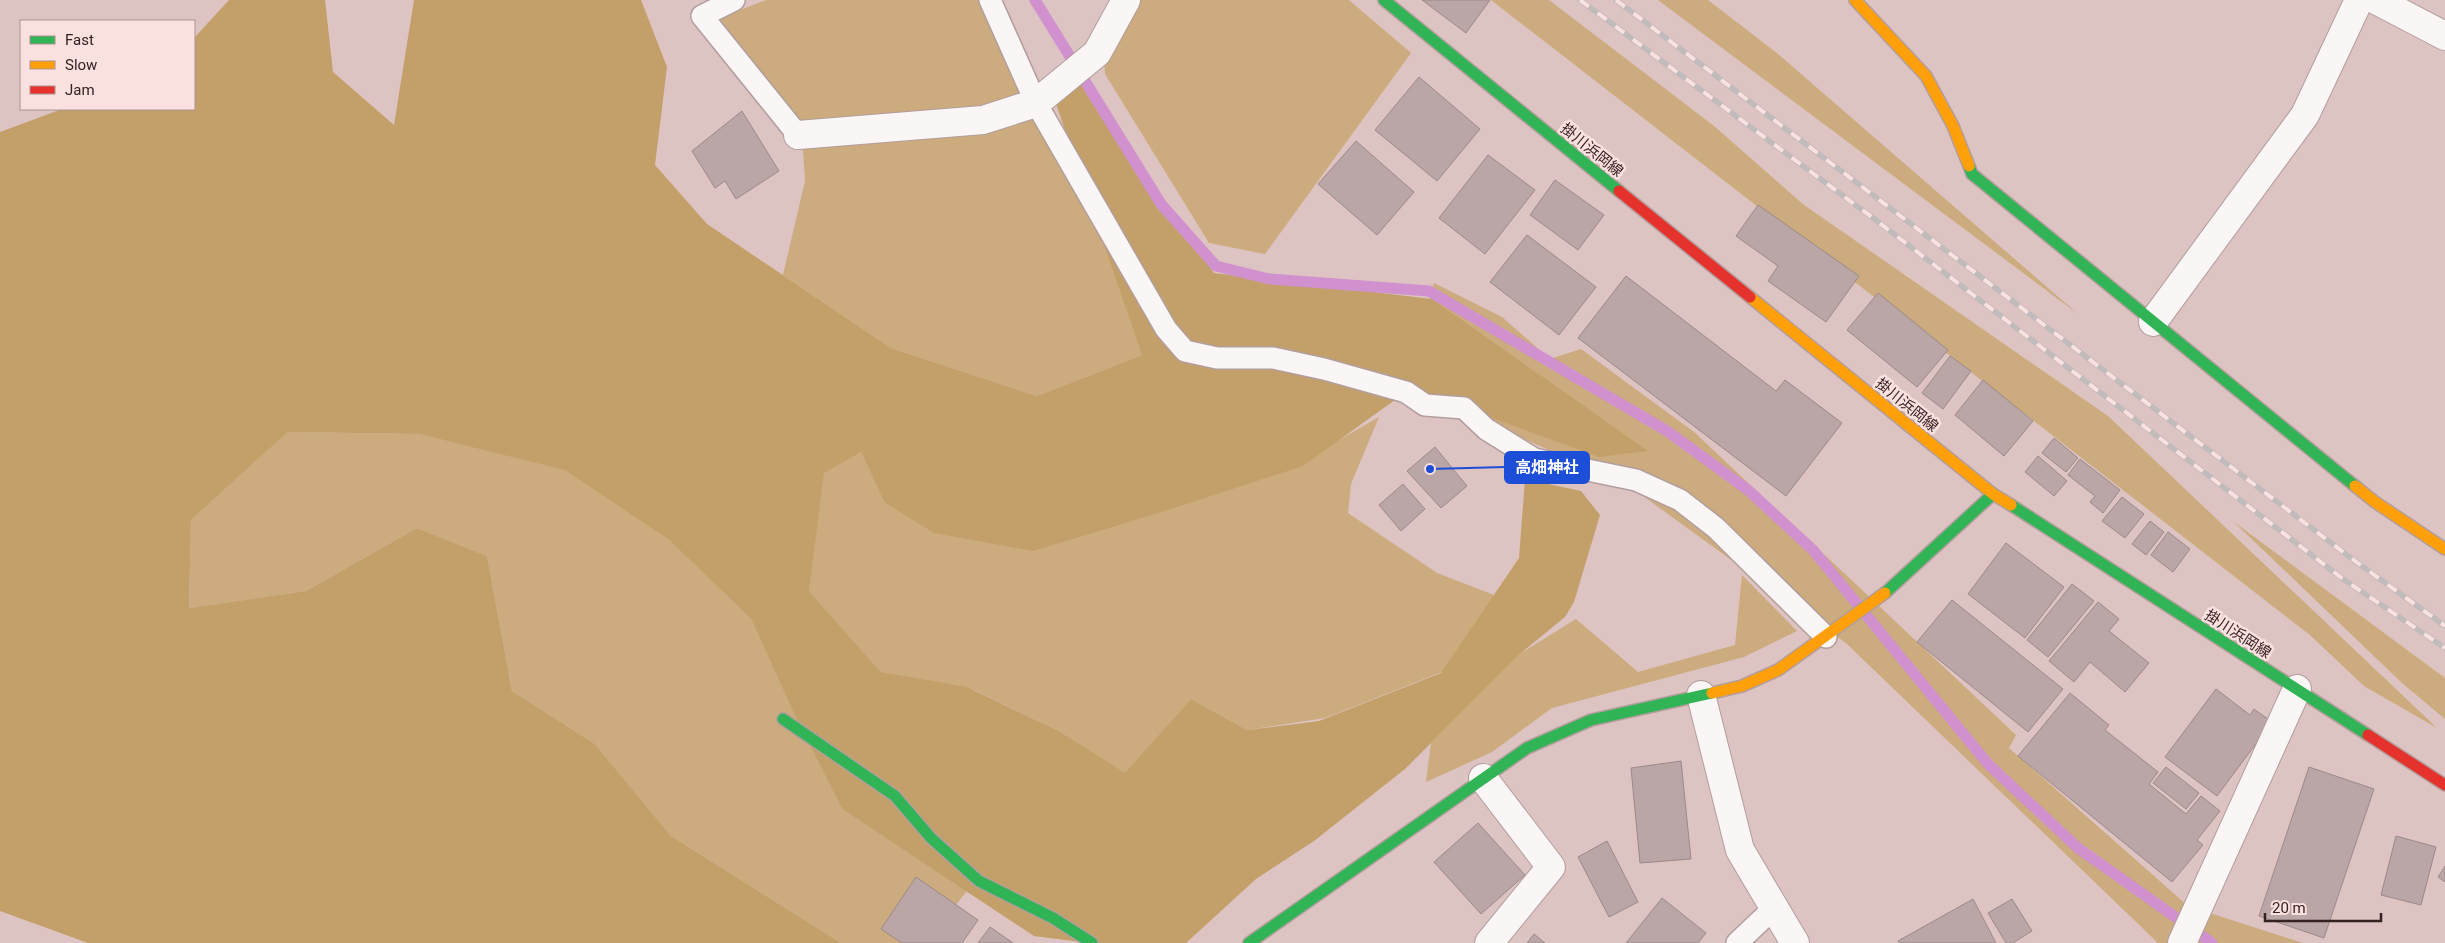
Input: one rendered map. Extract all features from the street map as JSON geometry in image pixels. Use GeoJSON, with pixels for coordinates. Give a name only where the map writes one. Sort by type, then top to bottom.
{"type":"FeatureCollection","features":[{"type":"Feature","properties":{"kind":"street"},"geometry":{"type":"LineString","coordinates":[[798,135],[983,120],[1036,103],[1064,82],[1097,53],[1126,0]]}},
{"type":"Feature","properties":{"kind":"street","name":"掛川浜岡線"},"geometry":{"type":"LineString","coordinates":[[1384,0],[1993,494],[2445,784]]}},
{"type":"Feature","properties":{"kind":"street"},"geometry":{"type":"LineString","coordinates":[[1854,0],[1926,76],[1953,126],[1972,174],[2375,502],[2445,549]]}},
{"type":"Feature","properties":{"kind":"street"},"geometry":{"type":"LineString","coordinates":[[2153,322],[2305,115],[2359,0]]}},
{"type":"Feature","properties":{"kind":"street"},"geometry":{"type":"LineString","coordinates":[[2376,0],[2445,36]]}},
{"type":"Feature","properties":{"kind":"street"},"geometry":{"type":"LineString","coordinates":[[1249,943],[1527,748],[1591,720],[1742,686],[1778,670],[1883,596],[1993,494]]}},
{"type":"Feature","properties":{"kind":"street"},"geometry":{"type":"LineString","coordinates":[[2182,943],[2297,689]]}},
{"type":"Feature","properties":{"kind":"street"},"geometry":{"type":"LineString","coordinates":[[1701,695],[1740,850],[1795,943]]}},
{"type":"Feature","properties":{"kind":"street"},"geometry":{"type":"LineString","coordinates":[[783,719],[895,796],[931,838],[979,881],[1053,918],[1092,943]]}},
{"type":"Feature","properties":{"kind":"street"},"geometry":{"type":"LineString","coordinates":[[1482,778],[1551,867],[1488,943]]}},
{"type":"Feature","properties":{"kind":"lane"},"geometry":{"type":"LineString","coordinates":[[734,0],[702,16],[798,135]]}},
{"type":"Feature","properties":{"kind":"lane"},"geometry":{"type":"LineString","coordinates":[[990,0],[1036,103],[1166,329],[1185,351],[1217,358],[1273,358],[1324,369],[1406,392],[1425,405],[1464,408],[1486,430],[1534,459],[1636,480],[1680,500],[1716,528],[1832,632]]}},
{"type":"Feature","properties":{"kind":"lane"},"geometry":{"type":"LineString","coordinates":[[1737,943],[1774,908]]}},
{"type":"Feature","properties":{"kind":"shaded area"},"geometry":{"type":"Polygon","coordinates":[[[229,0],[325,0],[333,72],[394,125],[414,0],[641,0],[667,67],[655,165],[707,224],[891,348],[1037,396],[1142,355],[1054,98],[1078,80],[1214,273],[1432,299],[1648,451],[1599,457],[1428,395],[1406,392],[1303,466],[1033,551],[934,533],[884,502],[861,452],[824,473],[809,591],[881,672],[967,687],[1059,731],[1125,773],[1191,699],[1247,730],[1319,721],[1441,673],[1519,558],[1525,479],[1581,491],[1600,515],[1574,602],[1565,617],[1521,653],[1405,769],[1314,841],[1256,879],[1186,943],[1089,943],[1034,936],[842,809],[795,716],[751,619],[669,540],[565,470],[419,434],[288,432],[191,520],[189,608],[306,591],[417,528],[487,556],[512,691],[595,744],[671,836],[841,943],[88,943],[0,911],[0,132],[59,110],[195,110],[195,37],[229,0]]]}},
{"type":"Feature","properties":{"kind":"shaded area"},"geometry":{"type":"Polygon","coordinates":[[[766,0],[994,0],[1146,295],[1142,355],[1037,396],[891,348],[783,275],[805,181],[802,135],[698,26],[766,0]]]}},
{"type":"Feature","properties":{"kind":"shaded area"},"geometry":{"type":"Polygon","coordinates":[[[1131,0],[1349,0],[1411,53],[1265,254],[1209,243],[1105,74],[1103,42],[1131,0]]]}},
{"type":"Feature","properties":{"kind":"shaded area"},"geometry":{"type":"Polygon","coordinates":[[[1491,0],[1549,0],[1714,126],[1804,205],[2108,416],[2437,728],[2364,686],[2310,635],[1491,0]]]}},
{"type":"Feature","properties":{"kind":"shaded area"},"geometry":{"type":"Polygon","coordinates":[[[1658,0],[1708,0],[1778,54],[2078,314],[1658,0]]]}},
{"type":"Feature","properties":{"kind":"shaded area"},"geometry":{"type":"Polygon","coordinates":[[[1434,283],[1502,317],[1550,359],[1581,349],[1694,432],[2016,735],[2009,748],[2188,906],[2303,943],[2158,943],[1847,644],[1628,485],[1407,387],[1434,283]]]}},
{"type":"Feature","properties":{"kind":"shaded area"},"geometry":{"type":"Polygon","coordinates":[[[1379,417],[1351,484],[1348,513],[1437,573],[1494,595],[1447,670],[1325,718],[1247,730],[1191,699],[1125,774],[1059,731],[974,690],[881,672],[809,591],[822,470],[861,452],[884,502],[1299,463],[1379,417]]]}},
{"type":"Feature","properties":{"kind":"shaded area"},"geometry":{"type":"Polygon","coordinates":[[[288,432],[419,434],[565,469],[669,540],[751,619],[795,716],[842,809],[967,891],[925,943],[841,943],[671,836],[595,744],[512,691],[487,556],[417,528],[306,591],[189,608],[191,520],[288,432]]]}},
{"type":"Feature","properties":{"kind":"shaded area"},"geometry":{"type":"Polygon","coordinates":[[[2234,522],[2445,678],[2445,719],[2402,683],[2234,522]]]}},
{"type":"Feature","properties":{"kind":"shaded area"},"geometry":{"type":"Polygon","coordinates":[[[1742,575],[1797,631],[1744,657],[1552,708],[1492,752],[1426,782],[1431,743],[1521,653],[1576,619],[1638,672],[1735,645],[1742,575]]]}},
{"type":"Feature","properties":{"kind":"building"},"geometry":{"type":"Polygon","coordinates":[[[1422,0],[1490,0],[1466,33],[1422,0]]]}},
{"type":"Feature","properties":{"kind":"building"},"geometry":{"type":"Polygon","coordinates":[[[1419,77],[1480,129],[1437,181],[1375,130],[1419,77]]]}},
{"type":"Feature","properties":{"kind":"building"},"geometry":{"type":"Polygon","coordinates":[[[742,111],[779,171],[736,199],[725,181],[715,188],[692,151],[742,111]]]}},
{"type":"Feature","properties":{"kind":"building"},"geometry":{"type":"Polygon","coordinates":[[[1356,141],[1414,192],[1377,235],[1318,184],[1356,141]]]}},
{"type":"Feature","properties":{"kind":"building"},"geometry":{"type":"Polygon","coordinates":[[[1488,155],[1535,190],[1485,254],[1439,218],[1488,155]]]}},
{"type":"Feature","properties":{"kind":"building"},"geometry":{"type":"Polygon","coordinates":[[[1555,180],[1604,215],[1578,250],[1530,215],[1555,180]]]}},
{"type":"Feature","properties":{"kind":"building"},"geometry":{"type":"Polygon","coordinates":[[[1758,205],[1859,276],[1826,322],[1768,281],[1778,266],[1736,236],[1758,205]]]}},
{"type":"Feature","properties":{"kind":"building"},"geometry":{"type":"Polygon","coordinates":[[[1527,235],[1596,287],[1559,335],[1490,282],[1527,235]]]}},
{"type":"Feature","properties":{"kind":"building"},"geometry":{"type":"Polygon","coordinates":[[[1626,276],[1776,391],[1785,380],[1842,423],[1786,496],[1578,338],[1626,276]]]}},
{"type":"Feature","properties":{"kind":"building"},"geometry":{"type":"Polygon","coordinates":[[[1878,293],[1948,350],[1917,387],[1847,330],[1878,293]]]}},
{"type":"Feature","properties":{"kind":"building"},"geometry":{"type":"Polygon","coordinates":[[[1950,356],[1971,371],[1943,409],[1922,393],[1950,356]]]}},
{"type":"Feature","properties":{"kind":"building"},"geometry":{"type":"Polygon","coordinates":[[[1983,380],[2033,421],[2004,456],[1955,415],[1983,380]]]}},
{"type":"Feature","properties":{"kind":"building"},"geometry":{"type":"Polygon","coordinates":[[[2054,438],[2078,458],[2066,472],[2042,453],[2054,438]]]}},
{"type":"Feature","properties":{"kind":"building"},"geometry":{"type":"Polygon","coordinates":[[[1435,447],[1467,486],[1441,508],[1407,471],[1435,447]]]}},
{"type":"Feature","properties":{"kind":"building"},"geometry":{"type":"Polygon","coordinates":[[[2038,456],[2067,481],[2054,496],[2025,472],[2038,456]]]}},
{"type":"Feature","properties":{"kind":"building"},"geometry":{"type":"Polygon","coordinates":[[[2080,459],[2120,490],[2103,513],[2090,502],[2095,496],[2068,475],[2080,459]]]}},
{"type":"Feature","properties":{"kind":"building"},"geometry":{"type":"Polygon","coordinates":[[[1403,484],[1425,509],[1401,531],[1379,505],[1403,484]]]}},
{"type":"Feature","properties":{"kind":"building"},"geometry":{"type":"Polygon","coordinates":[[[2122,497],[2144,514],[2125,538],[2102,521],[2122,497]]]}},
{"type":"Feature","properties":{"kind":"building"},"geometry":{"type":"Polygon","coordinates":[[[2150,521],[2164,532],[2146,555],[2132,544],[2150,521]]]}},
{"type":"Feature","properties":{"kind":"building"},"geometry":{"type":"Polygon","coordinates":[[[2168,532],[2190,549],[2173,572],[2151,555],[2168,532]]]}},
{"type":"Feature","properties":{"kind":"building"},"geometry":{"type":"Polygon","coordinates":[[[2006,543],[2064,587],[2025,638],[1968,594],[2006,543]]]}},
{"type":"Feature","properties":{"kind":"building"},"geometry":{"type":"Polygon","coordinates":[[[2072,584],[2094,601],[2048,657],[2027,640],[2072,584]]]}},
{"type":"Feature","properties":{"kind":"building"},"geometry":{"type":"Polygon","coordinates":[[[1952,600],[2063,689],[2028,732],[1917,642],[1952,600]]]}},
{"type":"Feature","properties":{"kind":"building"},"geometry":{"type":"Polygon","coordinates":[[[2098,602],[2119,619],[2109,631],[2149,663],[2125,692],[2090,662],[2074,682],[2049,661],[2098,602]]]}},
{"type":"Feature","properties":{"kind":"building"},"geometry":{"type":"Polygon","coordinates":[[[2216,689],[2250,715],[2254,709],[2272,722],[2217,796],[2165,757],[2216,689]]]}},
{"type":"Feature","properties":{"kind":"building"},"geometry":{"type":"Polygon","coordinates":[[[2070,693],[2109,725],[2105,730],[2158,772],[2149,784],[2186,814],[2201,796],[2220,811],[2197,840],[2203,845],[2172,882],[2018,756],[2070,693]]]}},
{"type":"Feature","properties":{"kind":"building"},"geometry":{"type":"Polygon","coordinates":[[[1681,761],[1691,859],[1640,863],[1631,768],[1681,761]]]}},
{"type":"Feature","properties":{"kind":"building"},"geometry":{"type":"Polygon","coordinates":[[[2166,767],[2199,793],[2186,809],[2153,783],[2166,767]]]}},
{"type":"Feature","properties":{"kind":"building"},"geometry":{"type":"Polygon","coordinates":[[[2309,767],[2374,789],[2324,938],[2259,916],[2309,767]]]}},
{"type":"Feature","properties":{"kind":"building"},"geometry":{"type":"Polygon","coordinates":[[[1478,823],[1525,875],[1481,914],[1434,862],[1478,823]]]}},
{"type":"Feature","properties":{"kind":"building"},"geometry":{"type":"Polygon","coordinates":[[[2396,836],[2436,847],[2421,905],[2381,895],[2396,836]]]}},
{"type":"Feature","properties":{"kind":"building"},"geometry":{"type":"Polygon","coordinates":[[[1607,841],[1638,902],[1609,917],[1578,857],[1607,841]]]}},
{"type":"Feature","properties":{"kind":"building"},"geometry":{"type":"Polygon","coordinates":[[[2445,866],[2445,882],[2438,877],[2445,866]]]}},
{"type":"Feature","properties":{"kind":"building"},"geometry":{"type":"Polygon","coordinates":[[[916,877],[978,920],[962,943],[902,943],[881,929],[916,877]]]}},
{"type":"Feature","properties":{"kind":"building"},"geometry":{"type":"Polygon","coordinates":[[[1662,898],[1706,933],[1698,943],[1626,943],[1662,898]]]}},
{"type":"Feature","properties":{"kind":"building"},"geometry":{"type":"Polygon","coordinates":[[[1973,899],[1996,943],[1899,943],[1898,941],[1973,899]]]}},
{"type":"Feature","properties":{"kind":"building"},"geometry":{"type":"Polygon","coordinates":[[[2012,899],[2032,931],[2013,943],[2006,943],[1988,913],[2012,899]]]}},
{"type":"Feature","properties":{"kind":"building"},"geometry":{"type":"Polygon","coordinates":[[[990,927],[1013,943],[978,943],[990,927]]]}},
{"type":"Feature","properties":{"kind":"building"},"geometry":{"type":"Polygon","coordinates":[[[1534,934],[1545,943],[1527,943],[1534,934]]]}},
{"type":"Feature","properties":{"kind":"waterway"},"geometry":{"type":"LineString","coordinates":[[1035,0],[1161,204],[1216,266],[1269,279],[1429,291],[1667,431],[1748,490],[1813,550],[1988,764],[2078,848],[2212,943]]}},
{"type":"Feature","properties":{"kind":"railway"},"geometry":{"type":"LineString","coordinates":[[1580,0],[1877,221],[2343,579],[2445,648]]}},
{"type":"Feature","properties":{"kind":"railway"},"geometry":{"type":"LineString","coordinates":[[1616,0],[2355,561],[2445,626]]}},
{"type":"Feature","properties":{"kind":"traffic: fast"},"geometry":{"type":"LineString","coordinates":[[1384,0],[1619,191]]}},
{"type":"Feature","properties":{"kind":"traffic: fast"},"geometry":{"type":"LineString","coordinates":[[1969,166],[1972,174],[2355,486]]}},
{"type":"Feature","properties":{"kind":"traffic: fast"},"geometry":{"type":"LineString","coordinates":[[1885,593],[1993,494]]}},
{"type":"Feature","properties":{"kind":"traffic: fast"},"geometry":{"type":"LineString","coordinates":[[2011,505],[2368,735]]}},
{"type":"Feature","properties":{"kind":"traffic: fast"},"geometry":{"type":"LineString","coordinates":[[1249,943],[1527,748],[1591,720],[1712,693]]}},
{"type":"Feature","properties":{"kind":"traffic: fast"},"geometry":{"type":"LineString","coordinates":[[783,719],[895,796],[931,838],[979,881],[1053,918],[1092,943]]}},
{"type":"Feature","properties":{"kind":"traffic: slow"},"geometry":{"type":"LineString","coordinates":[[1855,0],[1926,76],[1953,126],[1969,166]]}},
{"type":"Feature","properties":{"kind":"traffic: slow"},"geometry":{"type":"LineString","coordinates":[[1750,297],[1993,494],[2011,505]]}},
{"type":"Feature","properties":{"kind":"traffic: slow"},"geometry":{"type":"LineString","coordinates":[[2355,486],[2375,502],[2445,549]]}},
{"type":"Feature","properties":{"kind":"traffic: slow"},"geometry":{"type":"LineString","coordinates":[[1712,693],[1742,686],[1778,670],[1885,593]]}},
{"type":"Feature","properties":{"kind":"traffic: jam"},"geometry":{"type":"LineString","coordinates":[[1619,191],[1750,297]]}},
{"type":"Feature","properties":{"kind":"traffic: jam"},"geometry":{"type":"LineString","coordinates":[[2368,735],[2445,785]]}},
{"type":"Feature","properties":{"kind":"place","name":"高畑神社"},"geometry":{"type":"Point","coordinates":[1430,469]}}]}
